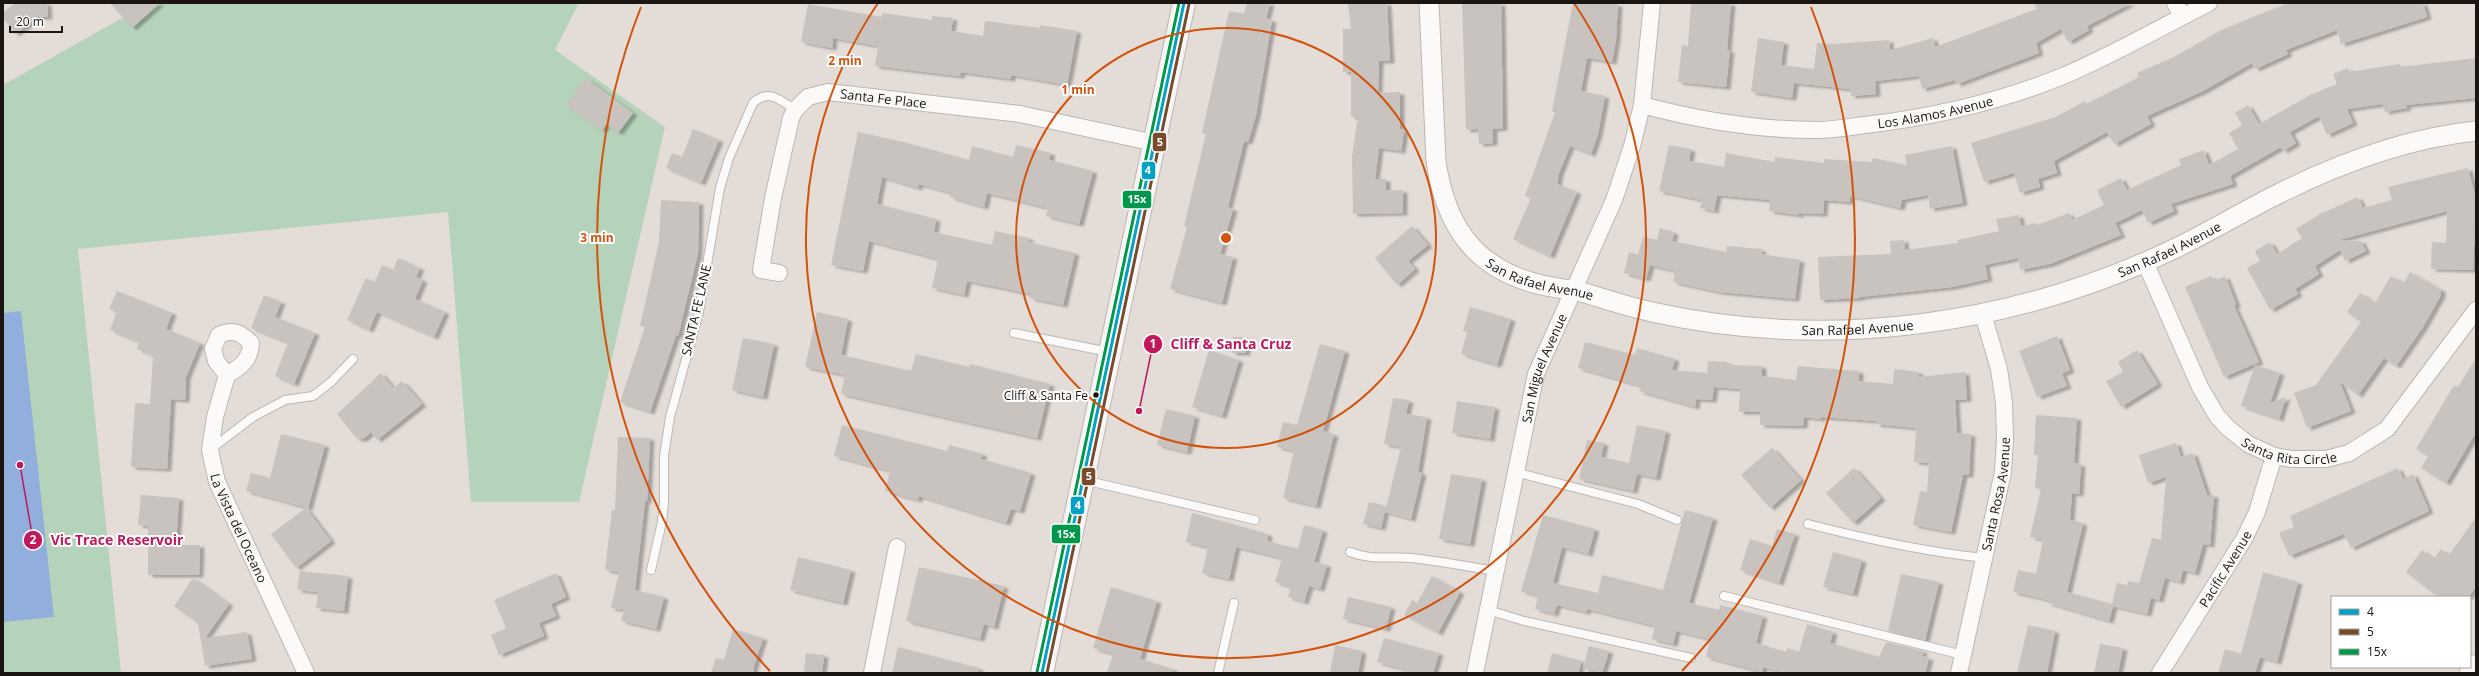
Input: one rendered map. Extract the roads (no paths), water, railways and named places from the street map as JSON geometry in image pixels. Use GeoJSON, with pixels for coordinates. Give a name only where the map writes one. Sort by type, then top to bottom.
{"type":"FeatureCollection","features":[{"type":"Feature","properties":{"kind":"main road"},"geometry":{"type":"LineString","coordinates":[[1042,673],[1184,3]]}},
{"type":"Feature","properties":{"kind":"main road"},"geometry":{"type":"LineString","coordinates":[[2471,673],[2476,666]]}},
{"type":"Feature","properties":{"kind":"street","name":"San Rafael Avenue"},"geometry":{"type":"LineString","coordinates":[[1428,3],[1436,161],[1445,204],[1454,224],[1477,253],[1490,264],[1512,276],[1537,284],[1574,290],[1651,312],[1756,328],[1809,330],[1868,329],[1926,324],[1983,314],[2043,300],[2145,262],[2322,173],[2368,155],[2412,142],[2476,131]]}},
{"type":"Feature","properties":{"kind":"street","name":"San Miguel Avenue"},"geometry":{"type":"LineString","coordinates":[[1475,673],[1536,374],[1614,200],[1632,146],[1642,105],[1652,3]]}},
{"type":"Feature","properties":{"kind":"street","name":"Los Alamos Avenue"},"geometry":{"type":"LineString","coordinates":[[1642,105],[1717,121],[1773,129],[1819,130],[1911,120],[1963,110],[2012,95],[2064,75],[2178,10],[2209,3]]}},
{"type":"Feature","properties":{"kind":"street","name":"Santa Fe Place"},"geometry":{"type":"LineString","coordinates":[[795,110],[808,97],[828,92],[1020,114],[1155,143]]}},
{"type":"Feature","properties":{"kind":"street"},"geometry":{"type":"LineString","coordinates":[[779,273],[761,270],[773,198],[795,110]]}},
{"type":"Feature","properties":{"kind":"street","name":"Santa Rita Circle"},"geometry":{"type":"LineString","coordinates":[[2145,262],[2207,402],[2228,428],[2248,444],[2274,456],[2303,461],[2326,459],[2349,453],[2370,442],[2394,421],[2476,310]]}},
{"type":"Feature","properties":{"kind":"street","name":"Santa Rosa Avenue"},"geometry":{"type":"LineString","coordinates":[[1959,673],[2000,486],[2005,438],[2004,404],[1999,369],[1983,314]]}},
{"type":"Feature","properties":{"kind":"street","name":"La Vista del Oceano"},"geometry":{"type":"LineString","coordinates":[[227,375],[215,417],[210,450],[217,482],[306,673]]}},
{"type":"Feature","properties":{"kind":"street","name":"Pacific Avenue"},"geometry":{"type":"LineString","coordinates":[[2160,673],[2244,539],[2257,512],[2274,456]]}},
{"type":"Feature","properties":{"kind":"street"},"geometry":{"type":"LineString","coordinates":[[872,673],[897,547]]}},
{"type":"Feature","properties":{"kind":"lane","name":"SANTA FE LANE"},"geometry":{"type":"LineString","coordinates":[[651,570],[662,522],[664,502],[664,456],[670,417],[698,312],[715,213],[729,158],[750,109],[760,96],[769,95],[777,98],[795,110]]}},
{"type":"Feature","properties":{"kind":"lane"},"geometry":{"type":"LineString","coordinates":[[1014,333],[1110,352]]}},
{"type":"Feature","properties":{"kind":"lane"},"geometry":{"type":"LineString","coordinates":[[210,450],[253,418],[285,400],[313,396],[331,382],[353,359]]}},
{"type":"Feature","properties":{"kind":"lane"},"geometry":{"type":"LineString","coordinates":[[1515,472],[1638,504],[1677,520]]}},
{"type":"Feature","properties":{"kind":"lane"},"geometry":{"type":"LineString","coordinates":[[1083,480],[1255,520]]}},
{"type":"Feature","properties":{"kind":"lane"},"geometry":{"type":"LineString","coordinates":[[1808,524],[1858,537],[1953,555],[1985,558]]}},
{"type":"Feature","properties":{"kind":"lane"},"geometry":{"type":"LineString","coordinates":[[1350,552],[1366,559],[1405,558],[1443,561],[1495,571]]}},
{"type":"Feature","properties":{"kind":"lane"},"geometry":{"type":"LineString","coordinates":[[1724,596],[1963,655]]}},
{"type":"Feature","properties":{"kind":"lane"},"geometry":{"type":"LineString","coordinates":[[1218,673],[1234,603]]}},
{"type":"Feature","properties":{"kind":"lane"},"geometry":{"type":"LineString","coordinates":[[1488,610],[1524,621],[1691,658]]}},
{"type":"Feature","properties":{"kind":"water"},"geometry":{"type":"Polygon","coordinates":[[[21,311],[54,617],[3,622],[3,313],[21,311]]]}},
{"type":"Feature","properties":{"kind":"place","name":"Cliff & Santa Fe"},"geometry":{"type":"Point","coordinates":[1096,395]}},
{"type":"Feature","properties":{"kind":"place","name":"Cliff & Santa Cruz"},"geometry":{"type":"Point","coordinates":[1139,411]}},
{"type":"Feature","properties":{"kind":"place","name":"Vic Trace Reservoir"},"geometry":{"type":"Point","coordinates":[20,465]}}]}
